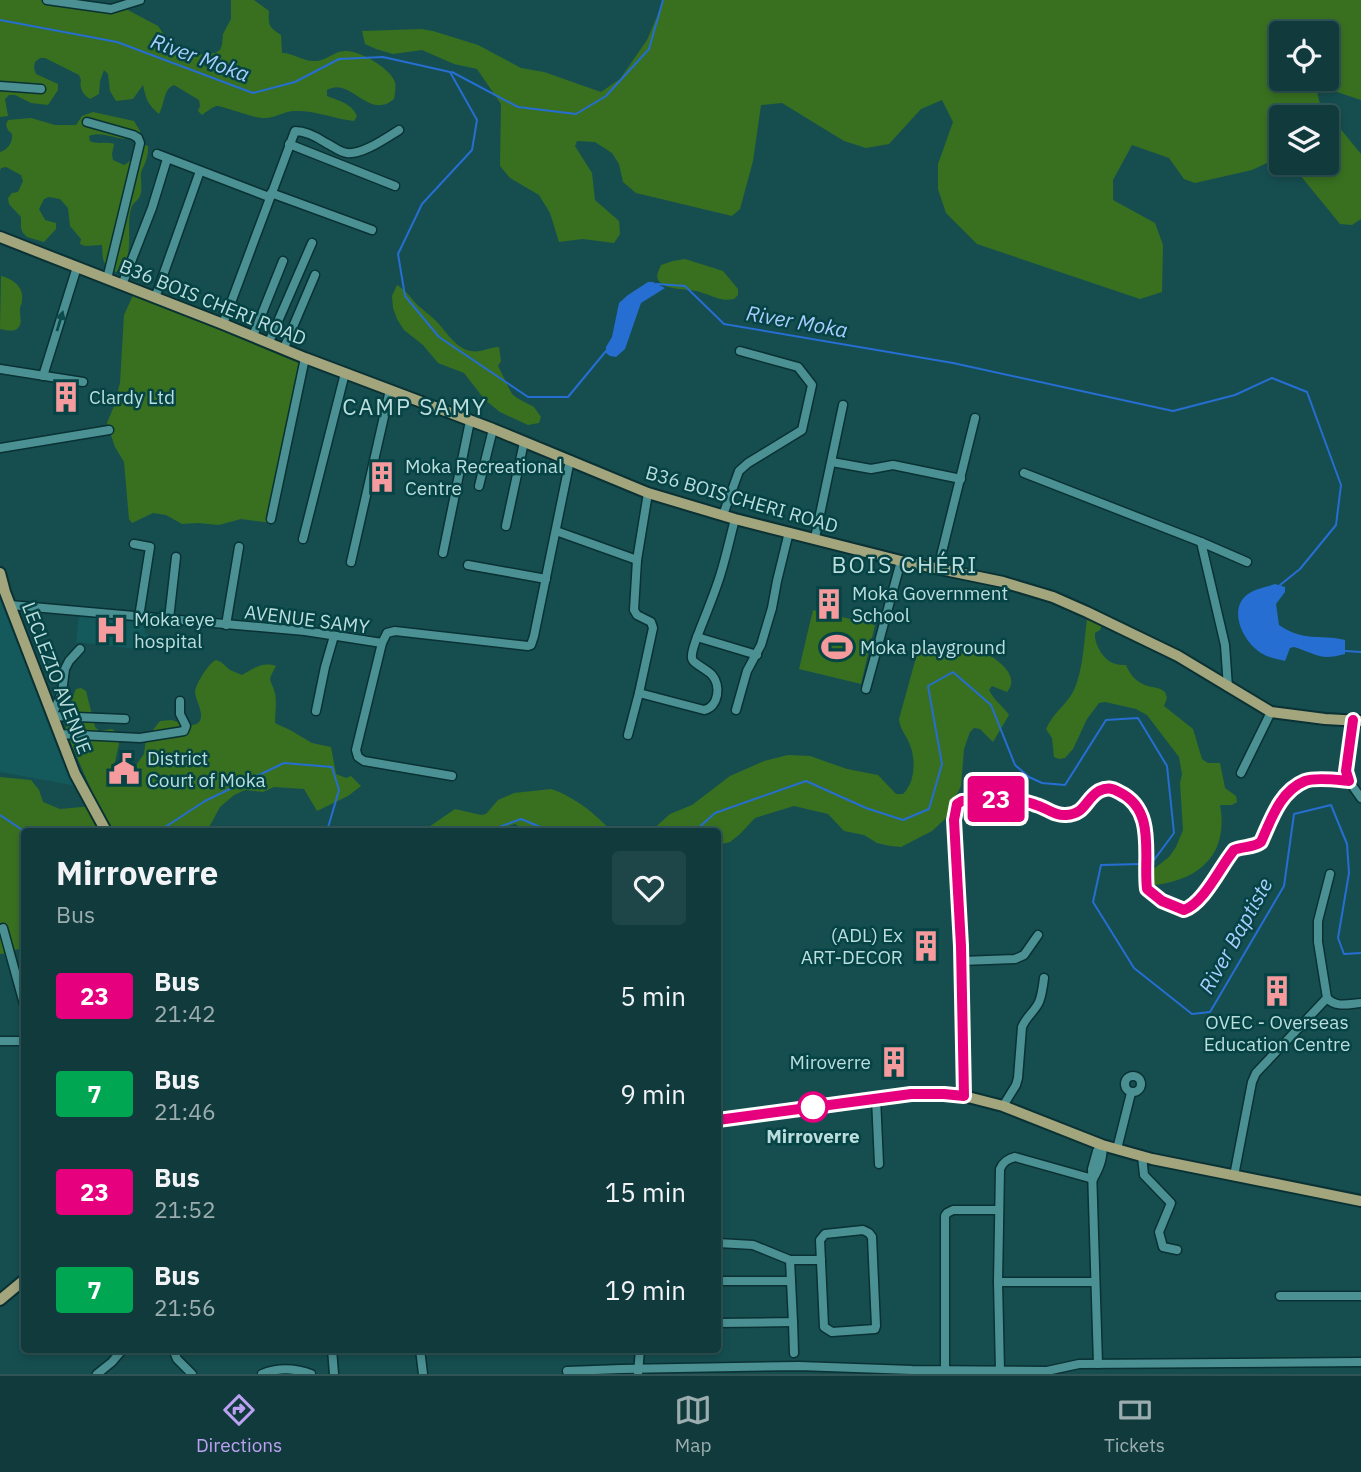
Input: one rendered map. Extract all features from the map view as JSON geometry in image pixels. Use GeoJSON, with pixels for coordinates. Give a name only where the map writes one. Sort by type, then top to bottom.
{"type":"FeatureCollection","features":[{"type":"Feature","properties":{"kind":"main road","name":"B36 BOIS CHERI ROAD"},"geometry":{"type":"LineString","coordinates":[[0,237],[493,429],[648,493],[735,519],[901,561],[1003,582],[1053,597],[1178,656],[1271,712],[1357,720]]}},
{"type":"Feature","properties":{"kind":"main road","name":"LECLEZIO AVENUE"},"geometry":{"type":"LineString","coordinates":[[0,573],[3,592],[75,774],[104,828]]}},
{"type":"Feature","properties":{"kind":"main road"},"geometry":{"type":"LineString","coordinates":[[721,1120],[911,1094],[964,1096],[1003,1105],[1102,1144],[1142,1156],[1361,1201]]}},
{"type":"Feature","properties":{"kind":"main road"},"geometry":{"type":"LineString","coordinates":[[0,1300],[21,1282]]}},
{"type":"Feature","properties":{"kind":"street"},"geometry":{"type":"LineString","coordinates":[[47,0],[112,4],[140,0]]}},
{"type":"Feature","properties":{"kind":"street"},"geometry":{"type":"LineString","coordinates":[[0,86],[41,89]]}},
{"type":"Feature","properties":{"kind":"street"},"geometry":{"type":"LineString","coordinates":[[87,122],[133,135],[140,143],[107,279]]}},
{"type":"Feature","properties":{"kind":"street"},"geometry":{"type":"LineString","coordinates":[[223,324],[294,132],[297,130],[352,153],[363,150],[399,130]]}},
{"type":"Feature","properties":{"kind":"street"},"geometry":{"type":"LineString","coordinates":[[289,144],[395,186]]}},
{"type":"Feature","properties":{"kind":"street"},"geometry":{"type":"LineString","coordinates":[[157,154],[372,230]]}},
{"type":"Feature","properties":{"kind":"street"},"geometry":{"type":"LineString","coordinates":[[122,285],[152,208],[167,159]]}},
{"type":"Feature","properties":{"kind":"street"},"geometry":{"type":"LineString","coordinates":[[155,298],[200,171]]}},
{"type":"Feature","properties":{"kind":"street"},"geometry":{"type":"LineString","coordinates":[[269,342],[312,243]]}},
{"type":"Feature","properties":{"kind":"street"},"geometry":{"type":"LineString","coordinates":[[253,336],[284,261]]}},
{"type":"Feature","properties":{"kind":"street"},"geometry":{"type":"LineString","coordinates":[[43,376],[77,267]]}},
{"type":"Feature","properties":{"kind":"street"},"geometry":{"type":"LineString","coordinates":[[284,348],[315,275]]}},
{"type":"Feature","properties":{"kind":"street"},"geometry":{"type":"LineString","coordinates":[[723,515],[739,471],[802,430],[812,385],[798,367],[740,351]]}},
{"type":"Feature","properties":{"kind":"street"},"geometry":{"type":"LineString","coordinates":[[271,519],[305,358]]}},
{"type":"Feature","properties":{"kind":"street"},"geometry":{"type":"LineString","coordinates":[[0,369],[83,382]]}},
{"type":"Feature","properties":{"kind":"street"},"geometry":{"type":"LineString","coordinates":[[303,539],[345,373]]}},
{"type":"Feature","properties":{"kind":"street"},"geometry":{"type":"LineString","coordinates":[[351,562],[390,390]]}},
{"type":"Feature","properties":{"kind":"street"},"geometry":{"type":"LineString","coordinates":[[815,538],[844,405]]}},
{"type":"Feature","properties":{"kind":"street"},"geometry":{"type":"LineString","coordinates":[[938,568],[975,418]]}},
{"type":"Feature","properties":{"kind":"street"},"geometry":{"type":"LineString","coordinates":[[443,552],[470,421]]}},
{"type":"Feature","properties":{"kind":"street"},"geometry":{"type":"LineString","coordinates":[[479,486],[493,429]]}},
{"type":"Feature","properties":{"kind":"street"},"geometry":{"type":"LineString","coordinates":[[0,448],[109,430]]}},
{"type":"Feature","properties":{"kind":"street"},"geometry":{"type":"LineString","coordinates":[[506,526],[524,442]]}},
{"type":"Feature","properties":{"kind":"street","name":"AVENUE SAMY"},"geometry":{"type":"LineString","coordinates":[[10,605],[305,631],[382,643],[387,633],[395,631],[528,646],[531,645],[546,579],[570,460]]}},
{"type":"Feature","properties":{"kind":"street"},"geometry":{"type":"LineString","coordinates":[[832,462],[871,469],[893,465],[961,479]]}},
{"type":"Feature","properties":{"kind":"street"},"geometry":{"type":"LineString","coordinates":[[1024,473],[1247,562]]}},
{"type":"Feature","properties":{"kind":"street"},"geometry":{"type":"LineString","coordinates":[[628,735],[653,628],[651,622],[637,615],[634,610],[637,560],[648,493]]}},
{"type":"Feature","properties":{"kind":"street"},"geometry":{"type":"LineString","coordinates":[[639,692],[691,708],[704,710],[714,705],[717,695],[716,681],[712,674],[692,660],[697,637],[720,578],[735,519]]}},
{"type":"Feature","properties":{"kind":"street"},"geometry":{"type":"LineString","coordinates":[[556,531],[637,560]]}},
{"type":"Feature","properties":{"kind":"street"},"geometry":{"type":"LineString","coordinates":[[736,710],[747,671],[761,645],[789,532]]}},
{"type":"Feature","properties":{"kind":"street"},"geometry":{"type":"LineString","coordinates":[[1201,542],[1225,645],[1228,687]]}},
{"type":"Feature","properties":{"kind":"street"},"geometry":{"type":"LineString","coordinates":[[134,544],[150,547],[139,617]]}},
{"type":"Feature","properties":{"kind":"street"},"geometry":{"type":"LineString","coordinates":[[226,625],[239,547]]}},
{"type":"Feature","properties":{"kind":"street"},"geometry":{"type":"LineString","coordinates":[[169,619],[176,557]]}},
{"type":"Feature","properties":{"kind":"street"},"geometry":{"type":"LineString","coordinates":[[866,689],[901,561]]}},
{"type":"Feature","properties":{"kind":"street"},"geometry":{"type":"LineString","coordinates":[[468,565],[546,579]]}},
{"type":"Feature","properties":{"kind":"street"},"geometry":{"type":"LineString","coordinates":[[316,711],[334,636]]}},
{"type":"Feature","properties":{"kind":"street"},"geometry":{"type":"LineString","coordinates":[[697,637],[757,655]]}},
{"type":"Feature","properties":{"kind":"street"},"geometry":{"type":"LineString","coordinates":[[382,643],[356,750],[358,757],[364,761],[452,776]]}},
{"type":"Feature","properties":{"kind":"street"},"geometry":{"type":"LineString","coordinates":[[80,649],[65,669],[62,692],[52,716],[125,719]]}},
{"type":"Feature","properties":{"kind":"street"},"geometry":{"type":"LineString","coordinates":[[59,734],[140,738],[184,731],[186,726],[180,714],[180,701]]}},
{"type":"Feature","properties":{"kind":"street"},"geometry":{"type":"LineString","coordinates":[[1241,773],[1271,712]]}},
{"type":"Feature","properties":{"kind":"street"},"geometry":{"type":"LineString","coordinates":[[1357,720],[1346,771],[1349,781],[1361,798]]}},
{"type":"Feature","properties":{"kind":"street"},"geometry":{"type":"LineString","coordinates":[[964,1096],[954,820],[957,804],[962,801],[1000,799],[1020,801],[1059,815],[1070,815],[1081,811],[1101,789],[1111,788],[1127,795],[1139,809],[1146,826],[1147,889],[1184,910],[1191,908],[1203,894],[1234,850],[1261,842],[1276,807],[1290,791],[1306,780],[1349,781]]}},
{"type":"Feature","properties":{"kind":"street"},"geometry":{"type":"LineString","coordinates":[[1330,874],[1318,921],[1318,942],[1327,998],[1337,1005],[1361,1003]]}},
{"type":"Feature","properties":{"kind":"street"},"geometry":{"type":"LineString","coordinates":[[3,928],[21,993]]}},
{"type":"Feature","properties":{"kind":"street"},"geometry":{"type":"LineString","coordinates":[[961,961],[1020,958],[1038,935]]}},
{"type":"Feature","properties":{"kind":"street"},"geometry":{"type":"LineString","coordinates":[[1003,1105],[1016,1085],[1022,1027],[1037,1006],[1044,978]]}},
{"type":"Feature","properties":{"kind":"street"},"geometry":{"type":"LineString","coordinates":[[1234,1175],[1256,1073],[1327,998]]}},
{"type":"Feature","properties":{"kind":"street"},"geometry":{"type":"LineString","coordinates":[[0,1041],[21,1041]]}},
{"type":"Feature","properties":{"kind":"street"},"geometry":{"type":"LineString","coordinates":[[1117,1149],[1131,1093]]}},
{"type":"Feature","properties":{"kind":"street"},"geometry":{"type":"LineString","coordinates":[[876,1098],[879,1164]]}},
{"type":"Feature","properties":{"kind":"street"},"geometry":{"type":"LineString","coordinates":[[1098,1364],[1092,1169],[1102,1144]]}},
{"type":"Feature","properties":{"kind":"street"},"geometry":{"type":"LineString","coordinates":[[1142,1156],[1144,1175],[1171,1203],[1159,1232],[1163,1247],[1177,1250]]}},
{"type":"Feature","properties":{"kind":"street"},"geometry":{"type":"LineString","coordinates":[[1000,1371],[1000,1169],[1007,1159],[1015,1157],[1093,1179]]}},
{"type":"Feature","properties":{"kind":"street"},"geometry":{"type":"LineString","coordinates":[[945,1371],[945,1216],[953,1210],[999,1210]]}},
{"type":"Feature","properties":{"kind":"street"},"geometry":{"type":"LineString","coordinates":[[863,1230],[869,1233],[872,1237],[877,1324],[875,1329],[832,1332],[824,1327],[821,1260],[820,1240],[825,1234],[863,1230]]}},
{"type":"Feature","properties":{"kind":"street"},"geometry":{"type":"LineString","coordinates":[[721,1243],[753,1245],[790,1260],[821,1260]]}},
{"type":"Feature","properties":{"kind":"street"},"geometry":{"type":"LineString","coordinates":[[790,1260],[794,1353]]}},
{"type":"Feature","properties":{"kind":"street"},"geometry":{"type":"LineString","coordinates":[[721,1281],[791,1281]]}},
{"type":"Feature","properties":{"kind":"street"},"geometry":{"type":"LineString","coordinates":[[998,1282],[1095,1282]]}},
{"type":"Feature","properties":{"kind":"street"},"geometry":{"type":"LineString","coordinates":[[1280,1296],[1361,1296]]}},
{"type":"Feature","properties":{"kind":"street"},"geometry":{"type":"LineString","coordinates":[[721,1323],[793,1322]]}},
{"type":"Feature","properties":{"kind":"street"},"geometry":{"type":"LineString","coordinates":[[96,1374],[120,1353]]}},
{"type":"Feature","properties":{"kind":"street"},"geometry":{"type":"LineString","coordinates":[[175,1353],[192,1374]]}},
{"type":"Feature","properties":{"kind":"street"},"geometry":{"type":"LineString","coordinates":[[332,1353],[334,1374]]}},
{"type":"Feature","properties":{"kind":"street"},"geometry":{"type":"LineString","coordinates":[[420,1353],[423,1374]]}},
{"type":"Feature","properties":{"kind":"street"},"geometry":{"type":"LineString","coordinates":[[638,1372],[640,1353]]}},
{"type":"Feature","properties":{"kind":"street"},"geometry":{"type":"LineString","coordinates":[[567,1371],[1030,1373],[1079,1364],[1361,1362]]}},
{"type":"Feature","properties":{"kind":"street"},"geometry":{"type":"LineString","coordinates":[[262,1374],[275,1369],[311,1374]]}},
{"type":"Feature","properties":{"kind":"shaded area"},"geometry":{"type":"Polygon","coordinates":[[[0,598],[5,598],[77,786],[0,772],[0,598]]]}},
{"type":"Feature","properties":{"kind":"shaded area","name":"Moka eye hospital"},"geometry":{"type":"Polygon","coordinates":[[[79,615],[144,621],[148,647],[145,650],[76,642],[79,615]]]}},
{"type":"Feature","properties":{"kind":"green space"},"geometry":{"type":"Polygon","coordinates":[[[0,0],[55,0],[124,8],[158,26],[172,46],[196,55],[220,50],[223,34],[231,19],[231,0],[254,0],[269,11],[270,26],[281,35],[282,53],[314,61],[341,51],[358,53],[381,66],[392,77],[395,82],[394,99],[376,105],[344,89],[336,87],[327,90],[327,96],[351,108],[357,116],[354,121],[302,111],[263,118],[216,106],[202,115],[198,111],[199,100],[174,85],[166,93],[159,114],[148,101],[143,85],[133,99],[116,101],[110,91],[108,74],[104,70],[99,94],[90,99],[82,91],[79,75],[40,58],[35,62],[36,74],[58,84],[58,90],[48,105],[31,103],[9,95],[5,99],[8,116],[0,117],[0,0]]]}},
{"type":"Feature","properties":{"kind":"green space"},"geometry":{"type":"Polygon","coordinates":[[[664,0],[1361,0],[1361,100],[1334,91],[1339,91],[1339,21],[1269,21],[1269,91],[1321,91],[1317,92],[1321,105],[1269,105],[1269,162],[1252,170],[1195,183],[1184,179],[1169,158],[1132,145],[1113,180],[1113,200],[1155,223],[1163,245],[1162,292],[1140,299],[977,244],[946,213],[938,189],[938,164],[953,122],[942,100],[921,109],[889,144],[866,148],[844,141],[782,103],[761,105],[753,161],[740,209],[732,216],[636,193],[623,182],[619,164],[612,153],[595,142],[577,141],[575,146],[592,173],[595,200],[619,221],[620,234],[614,243],[583,239],[559,242],[550,213],[539,195],[510,178],[500,166],[501,104],[477,69],[454,64],[422,50],[393,54],[376,49],[365,44],[362,31],[433,31],[478,45],[521,68],[544,72],[601,92],[620,79],[647,40],[664,0]]]}},
{"type":"Feature","properties":{"kind":"green space"},"geometry":{"type":"Polygon","coordinates":[[[93,112],[134,121],[140,131],[140,136],[127,139],[101,134],[89,136],[93,142],[114,144],[113,160],[124,165],[142,144],[148,146],[141,173],[141,193],[129,216],[126,260],[116,272],[104,261],[102,245],[80,244],[81,239],[70,226],[68,208],[60,199],[44,199],[39,209],[45,220],[56,223],[56,229],[44,242],[27,237],[21,228],[21,217],[9,204],[8,198],[12,193],[18,192],[23,181],[21,175],[6,167],[0,171],[0,152],[8,148],[12,140],[12,134],[6,125],[8,120],[31,118],[55,125],[76,125],[82,116],[93,112]]]}},
{"type":"Feature","properties":{"kind":"green space"},"geometry":{"type":"Polygon","coordinates":[[[1339,127],[1361,154],[1361,219],[1352,225],[1340,224],[1300,175],[1339,175],[1339,127]]]}},
{"type":"Feature","properties":{"kind":"green space"},"geometry":{"type":"Polygon","coordinates":[[[685,259],[723,271],[738,289],[738,295],[734,299],[724,299],[696,291],[671,288],[659,281],[657,275],[661,265],[685,259]]]}},
{"type":"Feature","properties":{"kind":"green space"},"geometry":{"type":"Polygon","coordinates":[[[1,276],[13,281],[21,291],[21,323],[17,329],[0,329],[1,276]]]}},
{"type":"Feature","properties":{"kind":"green space"},"geometry":{"type":"Polygon","coordinates":[[[397,285],[461,347],[475,351],[499,347],[501,361],[498,366],[512,394],[534,407],[541,417],[539,423],[528,425],[500,412],[485,400],[464,373],[438,363],[423,345],[404,330],[393,308],[392,296],[397,285]]]}},
{"type":"Feature","properties":{"kind":"green space"},"geometry":{"type":"Polygon","coordinates":[[[134,293],[309,359],[273,523],[241,519],[219,525],[182,524],[166,515],[153,513],[132,523],[129,519],[124,462],[115,447],[107,423],[120,383],[124,315],[134,293]]]}},
{"type":"Feature","properties":{"kind":"green space","name":"Moka playground"},"geometry":{"type":"Polygon","coordinates":[[[813,610],[875,625],[861,684],[799,669],[813,610]]]}},
{"type":"Feature","properties":{"kind":"green space"},"geometry":{"type":"Polygon","coordinates":[[[1092,617],[1102,625],[1095,637],[1103,655],[1113,663],[1126,665],[1140,683],[1165,692],[1167,698],[1164,706],[1193,729],[1202,759],[1208,763],[1220,763],[1225,788],[1236,796],[1237,802],[1232,805],[1220,805],[1222,824],[1213,855],[1203,866],[1176,881],[1141,886],[1146,875],[1169,857],[1183,830],[1179,757],[1147,715],[1136,709],[1099,703],[1087,719],[1073,749],[1065,758],[1054,757],[1052,738],[1046,729],[1073,692],[1083,657],[1087,619],[1092,617]]]}},
{"type":"Feature","properties":{"kind":"green space"},"geometry":{"type":"Polygon","coordinates":[[[956,646],[974,649],[999,662],[1011,679],[1007,692],[992,686],[989,690],[1009,715],[993,742],[980,729],[974,728],[970,732],[964,749],[961,786],[945,819],[932,831],[901,847],[890,846],[877,843],[864,835],[844,831],[828,814],[794,806],[755,818],[730,842],[721,844],[721,828],[654,828],[670,814],[692,805],[730,776],[764,761],[788,755],[810,756],[847,769],[878,775],[896,794],[903,794],[910,784],[914,764],[910,745],[899,719],[917,654],[931,648],[956,646]]]}},
{"type":"Feature","properties":{"kind":"green space"},"geometry":{"type":"Polygon","coordinates":[[[213,662],[221,662],[242,675],[262,665],[276,666],[270,680],[276,697],[275,723],[312,743],[331,747],[336,774],[346,778],[351,776],[361,786],[348,796],[317,811],[304,789],[274,787],[263,792],[245,790],[234,795],[220,807],[209,828],[108,828],[65,730],[76,689],[86,691],[95,727],[99,731],[112,729],[117,733],[119,744],[115,762],[118,768],[129,771],[144,754],[146,739],[160,721],[171,720],[185,725],[198,723],[201,715],[195,692],[200,679],[213,662]]]}},
{"type":"Feature","properties":{"kind":"green space"},"geometry":{"type":"Polygon","coordinates":[[[0,777],[31,780],[39,790],[43,802],[60,809],[93,806],[102,828],[21,828],[21,949],[0,954],[0,777]]]}},
{"type":"Feature","properties":{"kind":"green space"},"geometry":{"type":"Polygon","coordinates":[[[551,789],[584,806],[608,828],[520,828],[515,824],[507,828],[427,828],[455,809],[486,814],[498,800],[514,793],[551,789]]]}},
{"type":"Feature","properties":{"kind":"water"},"geometry":{"type":"Polygon","coordinates":[[[648,282],[665,288],[641,303],[625,349],[616,357],[610,356],[606,353],[606,347],[612,337],[619,303],[648,282]]]}},
{"type":"Feature","properties":{"kind":"water"},"geometry":{"type":"Polygon","coordinates":[[[1275,584],[1285,587],[1285,592],[1276,604],[1279,625],[1304,636],[1345,640],[1345,654],[1324,657],[1294,647],[1290,648],[1285,661],[1268,656],[1250,643],[1238,618],[1242,601],[1248,594],[1275,584]]]}},
{"type":"Feature","properties":{"kind":"waterway"},"geometry":{"type":"LineString","coordinates":[[452,72],[518,107],[576,114],[606,96],[649,49],[663,0]]}},
{"type":"Feature","properties":{"kind":"waterway","name":"River Moka"},"geometry":{"type":"LineString","coordinates":[[0,20],[117,42],[253,93],[295,82],[339,59],[383,57],[450,72],[477,120],[472,150],[422,204],[398,254],[405,296],[439,337],[528,397],[568,397],[606,351]]}},
{"type":"Feature","properties":{"kind":"waterway","name":"River Moka"},"geometry":{"type":"LineString","coordinates":[[657,284],[685,286],[724,324],[953,363],[1173,411],[1235,395],[1272,378],[1307,392],[1341,485],[1336,525],[1300,569],[1280,585]]}},
{"type":"Feature","properties":{"kind":"waterway","name":"River Moka"},"geometry":{"type":"LineString","coordinates":[[1345,651],[1361,652]]}},
{"type":"Feature","properties":{"kind":"waterway","name":"River Baptiste"},"geometry":{"type":"LineString","coordinates":[[698,828],[715,813],[806,781],[866,808],[903,820],[929,809],[942,764],[928,686],[953,672],[991,705],[1015,765],[1029,777],[1042,783],[1065,785],[1106,720],[1138,718],[1167,766],[1174,833],[1151,864],[1148,864]]}},
{"type":"Feature","properties":{"kind":"waterway","name":"River Baptiste"},"geometry":{"type":"LineString","coordinates":[[164,828],[205,801],[284,763],[332,767],[339,790],[328,828]]}},
{"type":"Feature","properties":{"kind":"waterway","name":"River Baptiste"},"geometry":{"type":"LineString","coordinates":[[1142,864],[1101,865],[1093,902],[1134,968],[1192,1014],[1210,1012],[1284,886],[1294,814],[1331,805],[1347,844],[1349,873],[1338,938],[1344,954],[1361,953]]}},
{"type":"Feature","properties":{"kind":"waterway","name":"River Baptiste"},"geometry":{"type":"LineString","coordinates":[[0,815],[21,829]]}},
{"type":"Feature","properties":{"kind":"waterway","name":"River Baptiste"},"geometry":{"type":"LineString","coordinates":[[496,828],[521,819],[543,828]]}},
{"type":"Feature","properties":{"kind":"bus line","name":"23"},"geometry":{"type":"LineString","coordinates":[[721,1120],[911,1094],[964,1096],[961,946],[954,820],[957,804],[962,801],[1000,799],[1020,801],[1059,815],[1070,815],[1081,811],[1101,789],[1111,788],[1127,795],[1139,809],[1146,826],[1147,889],[1162,901],[1184,910],[1191,908],[1203,894],[1234,850],[1261,842],[1276,807],[1290,791],[1306,780],[1349,781],[1346,771],[1353,720]]}},
{"type":"Feature","properties":{"kind":"place","name":"Clardy Ltd"},"geometry":{"type":"Point","coordinates":[66,397]}},
{"type":"Feature","properties":{"kind":"place","name":"Moka Recreational Centre"},"geometry":{"type":"Point","coordinates":[382,477]}},
{"type":"Feature","properties":{"kind":"place","name":"Moka Government School"},"geometry":{"type":"Point","coordinates":[829,604]}},
{"type":"Feature","properties":{"kind":"place","name":"Moka eye hospital"},"geometry":{"type":"Point","coordinates":[111,630]}},
{"type":"Feature","properties":{"kind":"place","name":"Moka playground"},"geometry":{"type":"Point","coordinates":[837,647]}},
{"type":"Feature","properties":{"kind":"place","name":"District Court of Moka"},"geometry":{"type":"Point","coordinates":[124,769]}},
{"type":"Feature","properties":{"kind":"place","name":"(ADL) Ex ART-DECOR"},"geometry":{"type":"Point","coordinates":[926,946]}},
{"type":"Feature","properties":{"kind":"place","name":"OVEC - Overseas Education Centre"},"geometry":{"type":"Point","coordinates":[1277,991]}},
{"type":"Feature","properties":{"kind":"place","name":"Miroverre"},"geometry":{"type":"Point","coordinates":[894,1062]}},
{"type":"Feature","properties":{"kind":"place","name":"Mirroverre"},"geometry":{"type":"Point","coordinates":[813,1107]}},
{"type":"Feature","properties":{"kind":"district","name":"CAMP SAMY"},"geometry":{"type":"Point","coordinates":[415,407]}},
{"type":"Feature","properties":{"kind":"district","name":"BOIS CHÉRI"},"geometry":{"type":"Point","coordinates":[905,565]}}]}
